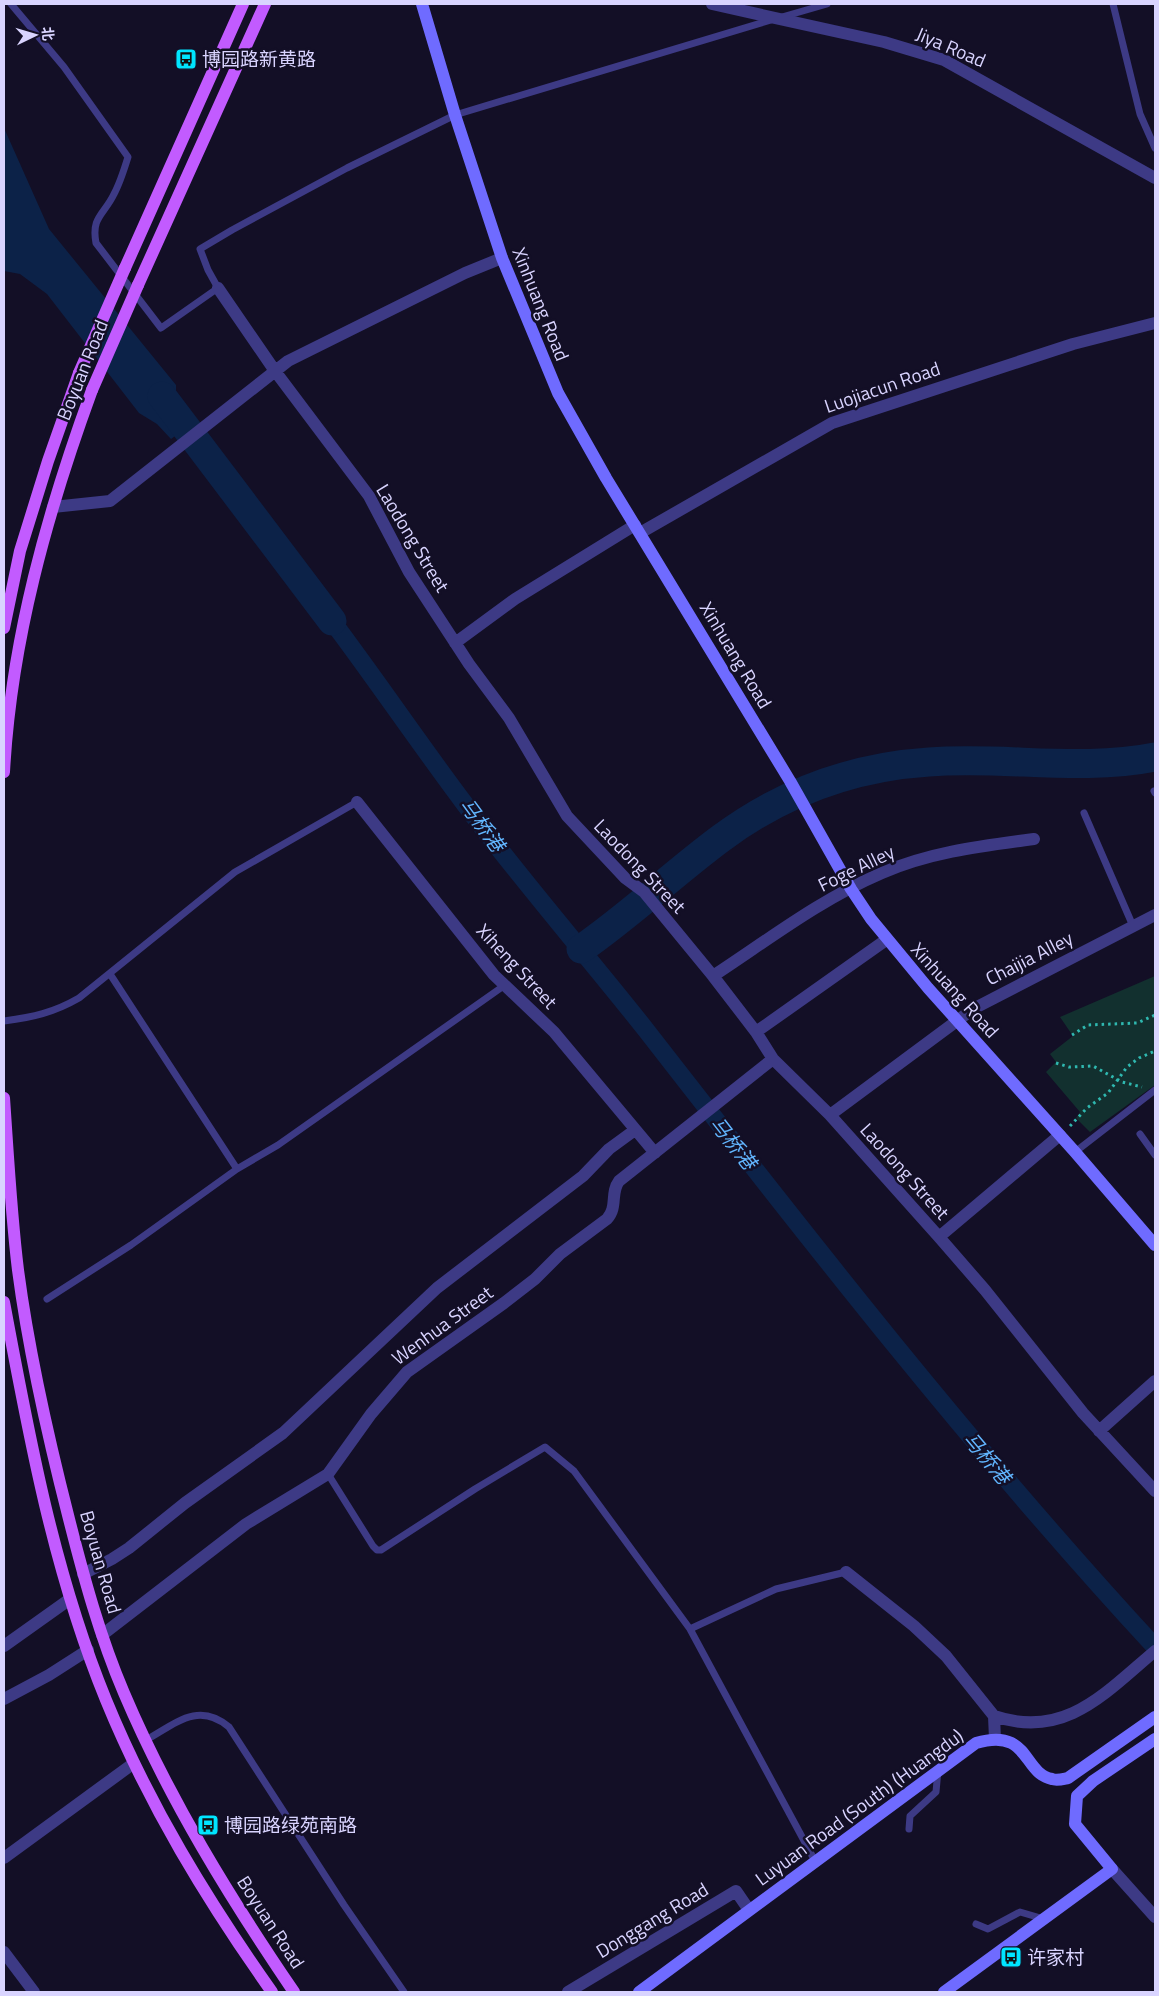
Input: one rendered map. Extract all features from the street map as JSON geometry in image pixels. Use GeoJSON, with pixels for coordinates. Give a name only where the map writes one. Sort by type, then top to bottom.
{"type":"FeatureCollection","features":[{"type":"Feature","properties":{"kind":"main road","name":"Boyuan Road"},"geometry":{"type":"LineString","coordinates":[[4,628],[20,551],[48,461],[80,373],[124,268],[243,4]]}},
{"type":"Feature","properties":{"kind":"main road","name":"Boyuan Road"},"geometry":{"type":"LineString","coordinates":[[4,772],[6,734],[20,644],[38,557],[64,467],[92,390],[138,284],[265,4]]}},
{"type":"Feature","properties":{"kind":"main road","name":"Boyuan Road"},"geometry":{"type":"LineString","coordinates":[[4,1098],[18,1270],[55,1464],[83,1574],[102,1636],[123,1692],[194,1833],[241,1914],[294,1992]]}},
{"type":"Feature","properties":{"kind":"main road","name":"Boyuan Road"},"geometry":{"type":"LineString","coordinates":[[4,1302],[36,1469],[70,1599],[106,1700],[134,1763],[168,1829],[225,1925],[272,1992]]}},
{"type":"Feature","properties":{"kind":"street","name":"Xinhuang Road"},"geometry":{"type":"LineString","coordinates":[[422,4],[455,115],[502,258],[558,393],[577,430],[790,780],[851,889],[886,940],[1153,1238]]}},
{"type":"Feature","properties":{"kind":"street","name":"Jiya Road"},"geometry":{"type":"LineString","coordinates":[[712,4],[884,42],[944,60],[1155,178]]}},
{"type":"Feature","properties":{"kind":"street"},"geometry":{"type":"LineString","coordinates":[[53,507],[110,501],[275,371],[302,353],[465,273],[502,258]]}},
{"type":"Feature","properties":{"kind":"street","name":"Laodong Street"},"geometry":{"type":"LineString","coordinates":[[218,288],[275,371],[369,496],[409,572],[455,643],[509,718],[567,816],[625,878],[644,892],[713,976],[756,1032],[773,1059],[830,1115],[939,1237],[1100,1431],[1155,1491]]}},
{"type":"Feature","properties":{"kind":"street","name":"Luojiacun Road"},"geometry":{"type":"LineString","coordinates":[[455,643],[515,599],[637,529],[832,423],[1073,344],[1155,323]]}},
{"type":"Feature","properties":{"kind":"street","name":"Xiheng Street"},"geometry":{"type":"LineString","coordinates":[[356,802],[481,960],[504,985],[554,1032],[655,1153]]}},
{"type":"Feature","properties":{"kind":"street","name":"Foge Alley"},"geometry":{"type":"LineString","coordinates":[[713,976],[787,925],[882,873],[933,856],[986,845],[1034,839]]}},
{"type":"Feature","properties":{"kind":"street","name":"Chaijia Alley"},"geometry":{"type":"LineString","coordinates":[[830,1115],[956,1020],[998,994],[1155,915]]}},
{"type":"Feature","properties":{"kind":"street"},"geometry":{"type":"LineString","coordinates":[[756,1032],[886,940]]}},
{"type":"Feature","properties":{"kind":"street","name":"Wenhua Street"},"geometry":{"type":"LineString","coordinates":[[102,1636],[246,1524],[328,1474],[371,1414],[407,1372],[535,1280],[560,1254],[607,1219],[614,1207],[615,1187],[773,1059]]}},
{"type":"Feature","properties":{"kind":"street"},"geometry":{"type":"LineString","coordinates":[[83,1574],[129,1548],[185,1503],[283,1433],[437,1288],[582,1176],[609,1149],[635,1130]]}},
{"type":"Feature","properties":{"kind":"street"},"geometry":{"type":"LineString","coordinates":[[939,1237],[1060,1135]]}},
{"type":"Feature","properties":{"kind":"street"},"geometry":{"type":"LineString","coordinates":[[1100,1431],[1155,1381]]}},
{"type":"Feature","properties":{"kind":"street"},"geometry":{"type":"LineString","coordinates":[[846,1572],[934,1644],[994,1716],[1018,1723],[1052,1722],[1073,1714],[1111,1688],[1155,1651]]}},
{"type":"Feature","properties":{"kind":"street"},"geometry":{"type":"LineString","coordinates":[[4,1646],[70,1599]]}},
{"type":"Feature","properties":{"kind":"street"},"geometry":{"type":"LineString","coordinates":[[4,1699],[49,1675],[88,1650]]}},
{"type":"Feature","properties":{"kind":"street"},"geometry":{"type":"LineString","coordinates":[[994,1716],[995,1739]]}},
{"type":"Feature","properties":{"kind":"street","name":"Luyuan Road (South) (Huangdu)"},"geometry":{"type":"LineString","coordinates":[[638,1992],[968,1747],[995,1739],[1006,1740],[1016,1746],[1042,1775],[1053,1780],[1068,1778],[1155,1717]]}},
{"type":"Feature","properties":{"kind":"street"},"geometry":{"type":"LineString","coordinates":[[1155,1739],[1092,1781],[1077,1796],[1075,1824],[1155,1917]]}},
{"type":"Feature","properties":{"kind":"street"},"geometry":{"type":"LineString","coordinates":[[4,1858],[134,1763]]}},
{"type":"Feature","properties":{"kind":"street"},"geometry":{"type":"LineString","coordinates":[[944,1992],[1112,1869]]}},
{"type":"Feature","properties":{"kind":"street","name":"Donggang Road"},"geometry":{"type":"LineString","coordinates":[[568,1992],[736,1891],[750,1910]]}},
{"type":"Feature","properties":{"kind":"street"},"geometry":{"type":"LineString","coordinates":[[4,1952],[34,1992]]}},
{"type":"Feature","properties":{"kind":"lane"},"geometry":{"type":"LineString","coordinates":[[11,4],[64,67],[128,157],[114,196],[96,221],[94,232],[96,243],[161,328],[218,288],[208,270],[200,249],[347,168],[455,115],[827,4]]}},
{"type":"Feature","properties":{"kind":"lane"},"geometry":{"type":"LineString","coordinates":[[1113,4],[1140,114],[1155,148]]}},
{"type":"Feature","properties":{"kind":"lane"},"geometry":{"type":"LineString","coordinates":[[4,1021],[43,1015],[79,998],[235,872],[356,802]]}},
{"type":"Feature","properties":{"kind":"lane"},"geometry":{"type":"LineString","coordinates":[[1084,813],[1134,926]]}},
{"type":"Feature","properties":{"kind":"lane"},"geometry":{"type":"LineString","coordinates":[[110,974],[237,1169]]}},
{"type":"Feature","properties":{"kind":"lane"},"geometry":{"type":"LineString","coordinates":[[47,1300],[131,1245],[237,1169],[278,1145],[504,985]]}},
{"type":"Feature","properties":{"kind":"lane"},"geometry":{"type":"LineString","coordinates":[[1075,1152],[1154,1091]]}},
{"type":"Feature","properties":{"kind":"lane"},"geometry":{"type":"LineString","coordinates":[[1140,1134],[1155,1155]]}},
{"type":"Feature","properties":{"kind":"lane"},"geometry":{"type":"LineString","coordinates":[[328,1474],[373,1546],[377,1550],[382,1550],[475,1489],[545,1447],[574,1472],[690,1629],[815,1861]]}},
{"type":"Feature","properties":{"kind":"lane"},"geometry":{"type":"LineString","coordinates":[[690,1629],[776,1589],[846,1572]]}},
{"type":"Feature","properties":{"kind":"lane"},"geometry":{"type":"LineString","coordinates":[[146,1740],[191,1715],[199,1713],[213,1715],[229,1727],[344,1905],[404,1992]]}},
{"type":"Feature","properties":{"kind":"lane"},"geometry":{"type":"LineString","coordinates":[[909,1829],[910,1816],[936,1792],[938,1770]]}},
{"type":"Feature","properties":{"kind":"lane"},"geometry":{"type":"LineString","coordinates":[[976,1924],[983,1929],[992,1927],[1020,1912],[1044,1919]]}},
{"type":"Feature","properties":{"kind":"path"},"geometry":{"type":"LineString","coordinates":[[1072,1035],[1088,1025],[1137,1023],[1155,1015]]}},
{"type":"Feature","properties":{"kind":"path"},"geometry":{"type":"LineString","coordinates":[[1060,1135],[1087,1108],[1105,1096],[1133,1063],[1155,1051]]}},
{"type":"Feature","properties":{"kind":"path"},"geometry":{"type":"LineString","coordinates":[[1056,1063],[1070,1067],[1093,1066],[1117,1080],[1154,1091]]}},
{"type":"Feature","properties":{"kind":"green space"},"geometry":{"type":"Polygon","coordinates":[[[1155,976],[1155,1085],[1090,1132],[1076,1118],[1080,1112],[1046,1072],[1056,1062],[1050,1054],[1073,1036],[1060,1017],[1155,976]]]}},
{"type":"Feature","properties":{"kind":"water"},"geometry":{"type":"Polygon","coordinates":[[[4,128],[49,229],[176,385],[176,396],[194,422],[171,439],[157,424],[139,413],[47,294],[20,274],[4,271],[4,128]]]}},
{"type":"Feature","properties":{"kind":"waterway"},"geometry":{"type":"LineString","coordinates":[[162,396],[332,621]]}},
{"type":"Feature","properties":{"kind":"waterway","name":"马桥港"},"geometry":{"type":"LineString","coordinates":[[332,621],[486,832],[646,1030],[831,1266],[1022,1498],[1155,1647]]}},
{"type":"Feature","properties":{"kind":"waterway"},"geometry":{"type":"LineString","coordinates":[[581,949],[703,852],[744,822],[793,795],[845,776],[900,765],[929,762],[986,761],[1071,764],[1127,761],[1155,757]]}},
{"type":"Feature","properties":{"kind":"place","name":"博园路新黄路"},"geometry":{"type":"Point","coordinates":[186,59]}},
{"type":"Feature","properties":{"kind":"place","name":"博园路绿苑南路"},"geometry":{"type":"Point","coordinates":[208,1825]}},
{"type":"Feature","properties":{"kind":"place","name":"许家村"},"geometry":{"type":"Point","coordinates":[1011,1957]}}]}
